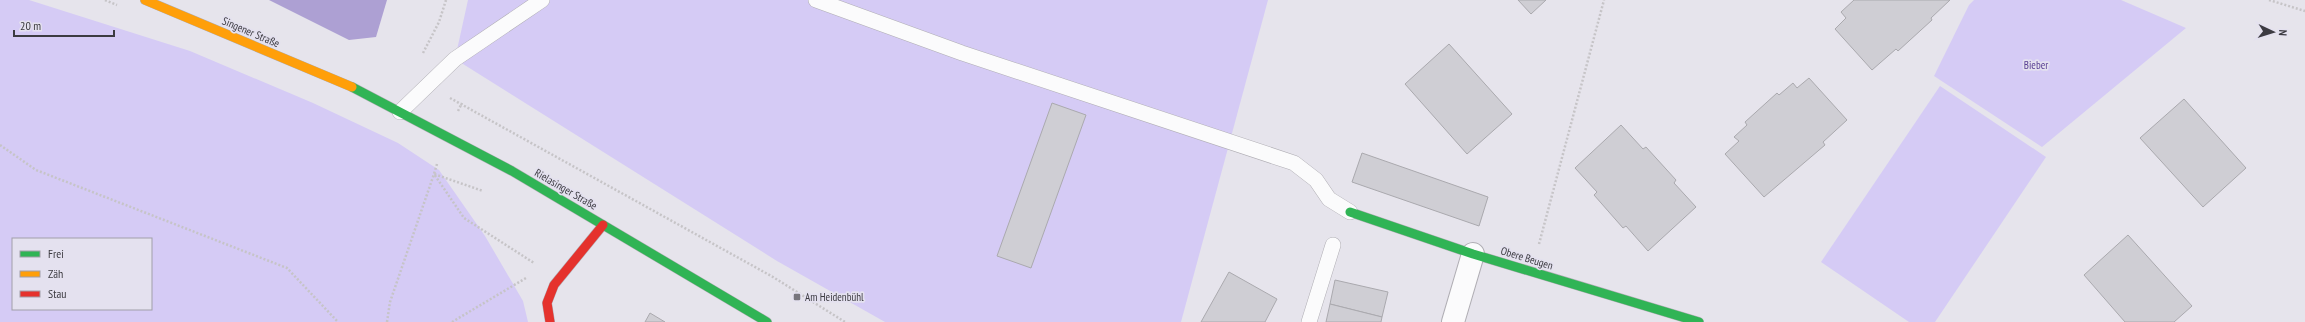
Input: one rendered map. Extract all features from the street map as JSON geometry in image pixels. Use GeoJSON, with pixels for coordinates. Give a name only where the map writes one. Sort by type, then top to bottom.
{"type":"FeatureCollection","features":[{"type":"Feature","properties":{"kind":"main road","name":"Singener Straße"},"geometry":{"type":"LineString","coordinates":[[145,0],[348,85]]}},
{"type":"Feature","properties":{"kind":"main road","name":"Rielasinger Straße"},"geometry":{"type":"LineString","coordinates":[[348,85],[446,136],[603,225],[767,322]]}},
{"type":"Feature","properties":{"kind":"main road","name":"Obere Beugen"},"geometry":{"type":"LineString","coordinates":[[1350,212],[1473,254],[1699,322]]}},
{"type":"Feature","properties":{"kind":"main road"},"geometry":{"type":"LineString","coordinates":[[550,322],[547,303],[554,285],[603,225]]}},
{"type":"Feature","properties":{"kind":"street"},"geometry":{"type":"LineString","coordinates":[[1453,322],[1473,254]]}},
{"type":"Feature","properties":{"kind":"lane"},"geometry":{"type":"LineString","coordinates":[[400,112],[455,59],[542,0]]}},
{"type":"Feature","properties":{"kind":"lane"},"geometry":{"type":"LineString","coordinates":[[816,0],[962,53],[1294,163],[1316,180],[1329,199],[1350,212]]}},
{"type":"Feature","properties":{"kind":"lane"},"geometry":{"type":"LineString","coordinates":[[1309,322],[1333,245]]}},
{"type":"Feature","properties":{"kind":"path"},"geometry":{"type":"LineString","coordinates":[[422,54],[439,22],[446,0]]}},
{"type":"Feature","properties":{"kind":"path"},"geometry":{"type":"LineString","coordinates":[[1532,272],[1586,62],[1604,0]]}},
{"type":"Feature","properties":{"kind":"path"},"geometry":{"type":"LineString","coordinates":[[2268,0],[2305,11]]}},
{"type":"Feature","properties":{"kind":"path"},"geometry":{"type":"LineString","coordinates":[[426,88],[462,103],[773,277],[845,322]]}},
{"type":"Feature","properties":{"kind":"path"},"geometry":{"type":"LineString","coordinates":[[387,322],[390,302],[446,136],[462,103]]}},
{"type":"Feature","properties":{"kind":"path"},"geometry":{"type":"LineString","coordinates":[[0,145],[36,170],[287,268],[338,322]]}},
{"type":"Feature","properties":{"kind":"path"},"geometry":{"type":"LineString","coordinates":[[434,174],[464,218],[536,264]]}},
{"type":"Feature","properties":{"kind":"green space"},"geometry":{"type":"Polygon","coordinates":[[[0,0],[29,0],[190,51],[313,103],[398,143],[439,170],[485,236],[523,301],[528,322],[0,322],[0,0]]]}},
{"type":"Feature","properties":{"kind":"green space"},"geometry":{"type":"Polygon","coordinates":[[[468,0],[1268,0],[1181,322],[885,322],[777,261],[455,59],[468,0]]]}},
{"type":"Feature","properties":{"kind":"green space","name":"Bieber"},"geometry":{"type":"Polygon","coordinates":[[[1974,0],[2121,0],[2186,28],[2042,147],[1934,76],[1969,5],[1974,0]]]}},
{"type":"Feature","properties":{"kind":"green space"},"geometry":{"type":"Polygon","coordinates":[[[1940,86],[2046,157],[1935,322],[1909,322],[1821,262],[1940,86]]]}},
{"type":"Feature","properties":{"kind":"shaded area"},"geometry":{"type":"Polygon","coordinates":[[[269,0],[387,0],[376,37],[349,40],[269,0]]]}},
{"type":"Feature","properties":{"kind":"building"},"geometry":{"type":"Polygon","coordinates":[[[1518,0],[1546,0],[1531,14],[1518,0]]]}},
{"type":"Feature","properties":{"kind":"building"},"geometry":{"type":"Polygon","coordinates":[[[1854,0],[1950,0],[1931,18],[1932,20],[1898,51],[1896,49],[1872,70],[1835,29],[1846,18],[1841,12],[1854,0]]]}},
{"type":"Feature","properties":{"kind":"building"},"geometry":{"type":"Polygon","coordinates":[[[1449,44],[1512,114],[1467,154],[1405,84],[1449,44]]]}},
{"type":"Feature","properties":{"kind":"building"},"geometry":{"type":"Polygon","coordinates":[[[1809,78],[1847,120],[1823,142],[1825,145],[1764,197],[1725,154],[1739,141],[1734,137],[1747,125],[1745,122],[1777,93],[1779,95],[1793,83],[1797,88],[1809,78]]]}},
{"type":"Feature","properties":{"kind":"building"},"geometry":{"type":"Polygon","coordinates":[[[2184,99],[2246,168],[2203,207],[2140,138],[2184,99]]]}},
{"type":"Feature","properties":{"kind":"building"},"geometry":{"type":"Polygon","coordinates":[[[1052,103],[1086,115],[1031,268],[997,256],[1052,103]]]}},
{"type":"Feature","properties":{"kind":"building"},"geometry":{"type":"Polygon","coordinates":[[[1621,125],[1643,149],[1646,147],[1676,180],[1674,183],[1696,207],[1648,251],[1626,226],[1623,228],[1594,195],[1597,192],[1575,168],[1621,125]]]}},
{"type":"Feature","properties":{"kind":"building"},"geometry":{"type":"Polygon","coordinates":[[[1362,153],[1488,197],[1479,226],[1352,182],[1362,153]]]}},
{"type":"Feature","properties":{"kind":"building"},"geometry":{"type":"Polygon","coordinates":[[[2128,235],[2192,306],[2174,322],[2125,322],[2084,275],[2128,235]]]}},
{"type":"Feature","properties":{"kind":"building"},"geometry":{"type":"Polygon","coordinates":[[[1229,272],[1277,299],[1265,322],[1201,322],[1229,272]]]}},
{"type":"Feature","properties":{"kind":"building"},"geometry":{"type":"Polygon","coordinates":[[[1335,280],[1388,292],[1382,317],[1330,304],[1335,280]]]}},
{"type":"Feature","properties":{"kind":"building"},"geometry":{"type":"Polygon","coordinates":[[[1330,304],[1382,317],[1381,322],[1326,322],[1330,304]]]}},
{"type":"Feature","properties":{"kind":"building"},"geometry":{"type":"Polygon","coordinates":[[[650,313],[665,322],[645,322],[650,313]]]}},
{"type":"Feature","properties":{"kind":"traffic: fast"},"geometry":{"type":"LineString","coordinates":[[352,87],[512,171],[767,322]]}},
{"type":"Feature","properties":{"kind":"traffic: fast"},"geometry":{"type":"LineString","coordinates":[[1350,212],[1473,254],[1699,322]]}},
{"type":"Feature","properties":{"kind":"traffic: slow"},"geometry":{"type":"LineString","coordinates":[[145,0],[352,87]]}},
{"type":"Feature","properties":{"kind":"traffic: jam"},"geometry":{"type":"LineString","coordinates":[[550,322],[547,303],[554,285],[603,225]]}},
{"type":"Feature","properties":{"kind":"place","name":"Am Heidenbühl"},"geometry":{"type":"Point","coordinates":[797,297]}}]}
